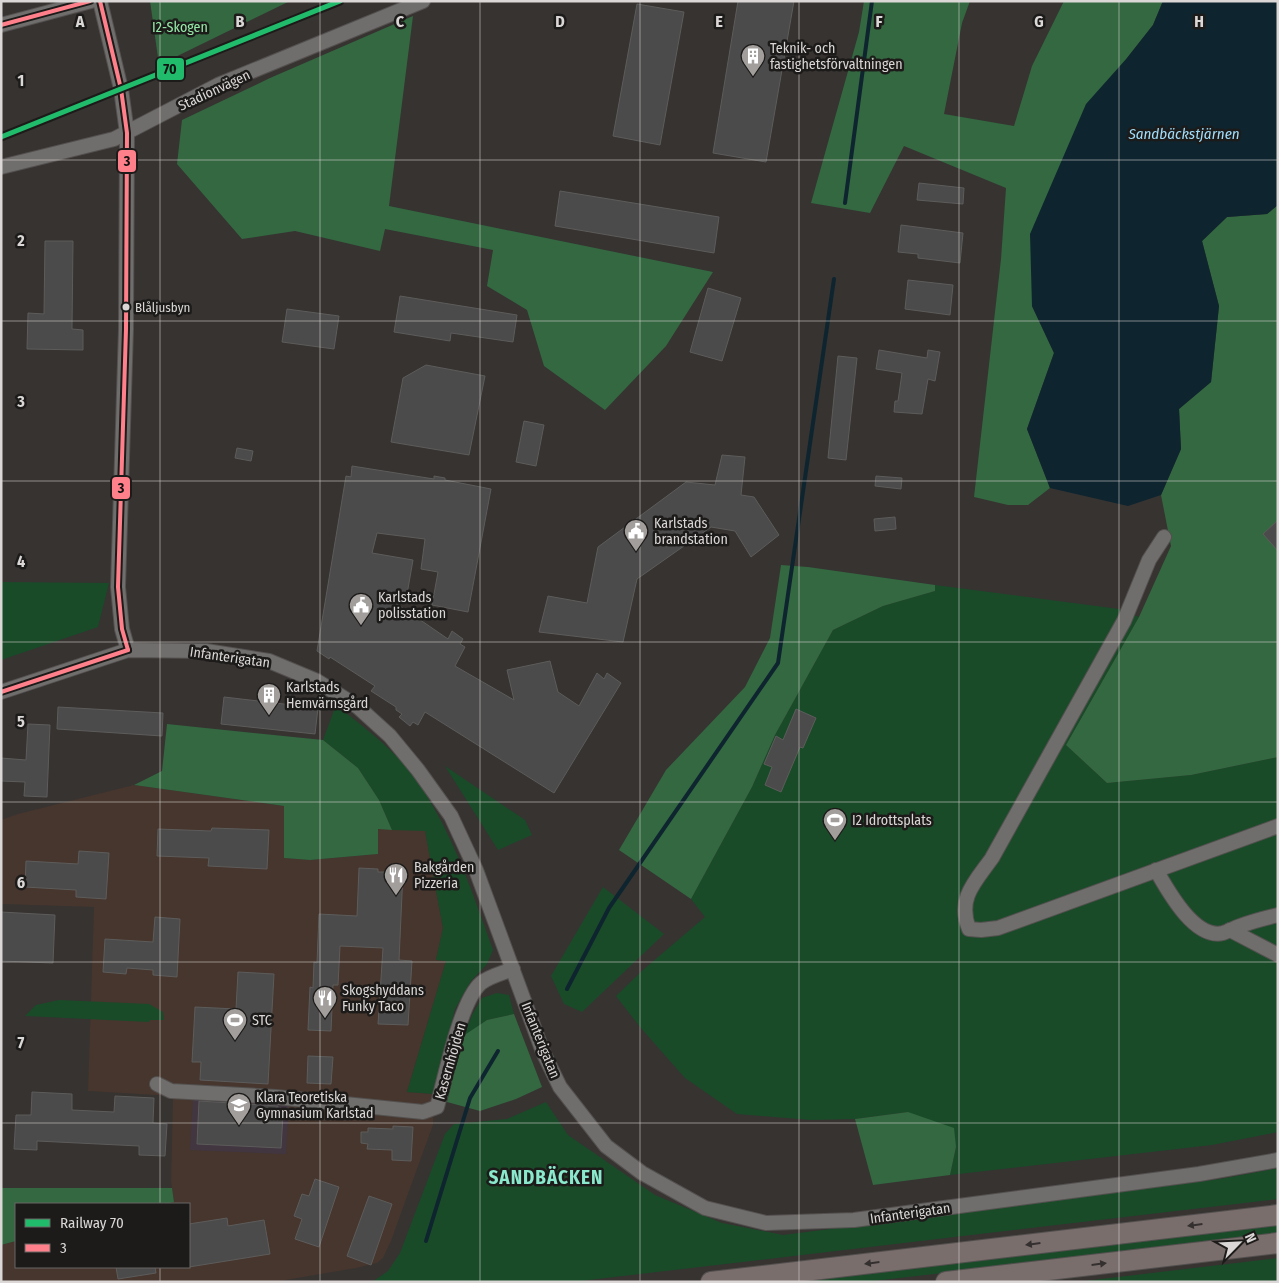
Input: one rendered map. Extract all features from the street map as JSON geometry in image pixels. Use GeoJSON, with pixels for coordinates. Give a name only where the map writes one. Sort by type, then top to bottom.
{"type":"FeatureCollection","features":[{"type":"Feature","properties":{"kind":"highway"},"geometry":{"type":"LineString","coordinates":[[711,1282],[1278,1216]]}},
{"type":"Feature","properties":{"kind":"highway"},"geometry":{"type":"LineString","coordinates":[[946,1282],[1278,1243]]}},
{"type":"Feature","properties":{"kind":"street"},"geometry":{"type":"LineString","coordinates":[[1,25],[91,1]]}},
{"type":"Feature","properties":{"kind":"street"},"geometry":{"type":"LineString","coordinates":[[100,1],[121,89],[127,133],[126,329],[118,587],[122,629],[128,650]]}},
{"type":"Feature","properties":{"kind":"street","name":"Stadionvägen"},"geometry":{"type":"LineString","coordinates":[[1,167],[114,139],[218,85],[423,1]]}},
{"type":"Feature","properties":{"kind":"street"},"geometry":{"type":"LineString","coordinates":[[1164,537],[1149,560],[1124,621],[992,858],[970,888],[964,904],[965,919],[969,929],[998,928],[1278,826]]}},
{"type":"Feature","properties":{"kind":"street","name":"Infanterigatan"},"geometry":{"type":"LineString","coordinates":[[1,692],[128,650],[206,651],[269,661],[317,681],[358,707],[390,736],[418,770],[451,816],[476,870],[543,1052],[560,1087],[606,1146],[642,1172],[705,1208],[766,1223],[854,1220],[1199,1174],[1278,1160]]}},
{"type":"Feature","properties":{"kind":"street"},"geometry":{"type":"LineString","coordinates":[[1156,870],[1178,906],[1194,923],[1216,933],[1278,915]]}},
{"type":"Feature","properties":{"kind":"street"},"geometry":{"type":"LineString","coordinates":[[1230,930],[1278,955]]}},
{"type":"Feature","properties":{"kind":"street","name":"Kasernhöjden"},"geometry":{"type":"LineString","coordinates":[[157,1084],[171,1091],[276,1097],[423,1112],[437,1107],[460,1022],[472,994],[482,983],[513,969]]}},
{"type":"Feature","properties":{"kind":"shaded area"},"geometry":{"type":"Polygon","coordinates":[[[134,785],[284,806],[284,858],[310,860],[378,854],[378,829],[425,830],[443,928],[436,960],[446,961],[407,1092],[434,1094],[433,1125],[391,1241],[383,1258],[377,1263],[274,1282],[1,1282],[1,1245],[15,1241],[15,1268],[190,1268],[190,1203],[170,1203],[174,1202],[171,1182],[173,1096],[88,1091],[94,907],[1,904],[1,820],[134,785]]]}},
{"type":"Feature","properties":{"kind":"shaded area","name":"Klara Teoretiska Gymnasium Karlstad"},"geometry":{"type":"Polygon","coordinates":[[[193,1097],[289,1101],[286,1154],[190,1150],[193,1097]]]}},
{"type":"Feature","properties":{"kind":"green space","name":"I2-Skogen"},"geometry":{"type":"Polygon","coordinates":[[[150,1],[290,1],[159,65],[150,1]]]}},
{"type":"Feature","properties":{"kind":"green space"},"geometry":{"type":"Polygon","coordinates":[[[864,1],[970,1],[962,23],[944,114],[1014,126],[1032,66],[1064,1],[1163,1],[1153,25],[1127,58],[1032,306],[1054,353],[1027,429],[1050,488],[1028,505],[1008,505],[974,497],[1001,259],[1006,188],[904,146],[870,213],[811,203],[859,32],[864,1]]]}},
{"type":"Feature","properties":{"kind":"green space"},"geometry":{"type":"Polygon","coordinates":[[[413,16],[389,206],[713,272],[666,346],[605,410],[544,366],[527,310],[487,286],[493,250],[385,229],[380,251],[295,231],[242,239],[177,164],[182,120],[270,78],[413,16]]]}},
{"type":"Feature","properties":{"kind":"green space"},"geometry":{"type":"Polygon","coordinates":[[[1278,205],[1278,757],[1191,775],[1107,783],[1066,745],[1139,617],[1171,546],[1161,495],[1181,449],[1179,409],[1211,382],[1219,306],[1202,241],[1227,217],[1267,214],[1278,205]]]}},
{"type":"Feature","properties":{"kind":"green space"},"geometry":{"type":"Polygon","coordinates":[[[781,565],[935,585],[935,591],[883,606],[833,630],[775,735],[752,787],[691,899],[619,850],[666,770],[745,687],[770,638],[781,565]]]}},
{"type":"Feature","properties":{"kind":"green space"},"geometry":{"type":"Polygon","coordinates":[[[1,582],[109,583],[98,627],[1,660],[1,582]]]}},
{"type":"Feature","properties":{"kind":"green space"},"geometry":{"type":"Polygon","coordinates":[[[935,585],[1119,609],[1139,617],[1066,745],[1107,783],[1191,775],[1278,757],[1278,1132],[1212,1145],[950,1175],[956,1147],[908,1112],[855,1119],[811,1120],[737,1114],[685,1078],[640,1027],[616,996],[644,969],[705,917],[691,899],[752,787],[775,735],[833,630],[883,606],[935,591],[935,585]]]}},
{"type":"Feature","properties":{"kind":"green space"},"geometry":{"type":"Polygon","coordinates":[[[336,705],[395,755],[426,794],[459,859],[493,950],[487,964],[471,981],[455,1009],[434,1094],[407,1092],[446,961],[436,960],[443,928],[425,831],[392,830],[379,800],[358,768],[323,740],[336,705]]]}},
{"type":"Feature","properties":{"kind":"green space"},"geometry":{"type":"Polygon","coordinates":[[[167,724],[323,740],[358,768],[379,800],[392,830],[378,829],[378,854],[310,860],[284,858],[284,806],[134,785],[162,771],[167,724]]]}},
{"type":"Feature","properties":{"kind":"green space"},"geometry":{"type":"Polygon","coordinates":[[[445,766],[525,820],[532,835],[498,850],[445,766]]]}},
{"type":"Feature","properties":{"kind":"green space"},"geometry":{"type":"Polygon","coordinates":[[[603,887],[664,934],[582,1012],[564,1004],[551,976],[603,887]]]}},
{"type":"Feature","properties":{"kind":"green space"},"geometry":{"type":"Polygon","coordinates":[[[497,993],[509,995],[514,1014],[487,1020],[464,1036],[472,1015],[482,998],[497,993]]]}},
{"type":"Feature","properties":{"kind":"green space"},"geometry":{"type":"Polygon","coordinates":[[[59,1000],[149,1004],[163,1012],[164,1020],[150,1020],[149,1022],[25,1016],[36,1005],[59,1000]]]}},
{"type":"Feature","properties":{"kind":"green space"},"geometry":{"type":"Polygon","coordinates":[[[514,1014],[542,1087],[516,1099],[480,1111],[447,1102],[463,1036],[487,1020],[514,1014]]]}},
{"type":"Feature","properties":{"kind":"green space"},"geometry":{"type":"Polygon","coordinates":[[[546,1102],[568,1135],[655,1195],[722,1223],[783,1235],[1220,1179],[1278,1168],[1278,1199],[572,1282],[372,1282],[388,1271],[400,1253],[445,1134],[454,1124],[507,1119],[546,1102]]]}},
{"type":"Feature","properties":{"kind":"green space"},"geometry":{"type":"Polygon","coordinates":[[[908,1112],[954,1128],[956,1147],[950,1175],[873,1185],[855,1119],[908,1112]]]}},
{"type":"Feature","properties":{"kind":"green space"},"geometry":{"type":"Polygon","coordinates":[[[1,1188],[172,1188],[174,1202],[170,1203],[15,1203],[15,1241],[1,1245],[1,1188]]]}},
{"type":"Feature","properties":{"kind":"green space"},"geometry":{"type":"Polygon","coordinates":[[[1278,1225],[1278,1234],[865,1282],[798,1282],[1278,1225]]]}},
{"type":"Feature","properties":{"kind":"green space"},"geometry":{"type":"Polygon","coordinates":[[[1278,1258],[1278,1282],[1076,1282],[1278,1258]]]}},
{"type":"Feature","properties":{"kind":"water","name":"Sandbäckstjärnen"},"geometry":{"type":"Polygon","coordinates":[[[1163,1],[1278,1],[1278,205],[1267,214],[1227,217],[1202,241],[1219,306],[1211,382],[1179,409],[1181,449],[1161,495],[1128,506],[1050,488],[1027,429],[1054,353],[1032,306],[1030,234],[1086,104],[1127,58],[1153,25],[1163,1]]]}},
{"type":"Feature","properties":{"kind":"building","name":"Teknik- och fastighetsförvaltningen"},"geometry":{"type":"Polygon","coordinates":[[[738,1],[794,1],[766,162],[713,153],[738,1]]]}},
{"type":"Feature","properties":{"kind":"building"},"geometry":{"type":"Polygon","coordinates":[[[637,4],[684,12],[660,145],[613,136],[637,4]]]}},
{"type":"Feature","properties":{"kind":"building"},"geometry":{"type":"Polygon","coordinates":[[[919,183],[964,188],[963,204],[917,200],[919,183]]]}},
{"type":"Feature","properties":{"kind":"building"},"geometry":{"type":"Polygon","coordinates":[[[560,191],[719,217],[714,253],[555,226],[560,191]]]}},
{"type":"Feature","properties":{"kind":"building"},"geometry":{"type":"Polygon","coordinates":[[[901,225],[963,233],[960,263],[918,258],[918,254],[898,252],[901,225]]]}},
{"type":"Feature","properties":{"kind":"building"},"geometry":{"type":"Polygon","coordinates":[[[45,241],[73,241],[72,329],[83,330],[83,350],[27,349],[28,313],[44,314],[45,241]]]}},
{"type":"Feature","properties":{"kind":"building"},"geometry":{"type":"Polygon","coordinates":[[[908,280],[953,285],[950,315],[905,309],[908,280]]]}},
{"type":"Feature","properties":{"kind":"building"},"geometry":{"type":"Polygon","coordinates":[[[708,288],[741,298],[722,361],[690,352],[708,288]]]}},
{"type":"Feature","properties":{"kind":"building"},"geometry":{"type":"Polygon","coordinates":[[[400,296],[517,315],[513,342],[451,333],[450,341],[394,332],[400,296]]]}},
{"type":"Feature","properties":{"kind":"building"},"geometry":{"type":"Polygon","coordinates":[[[287,309],[339,316],[334,349],[282,342],[287,309]]]}},
{"type":"Feature","properties":{"kind":"building"},"geometry":{"type":"Polygon","coordinates":[[[879,350],[927,358],[928,350],[940,352],[935,381],[928,379],[922,414],[894,412],[895,401],[898,401],[902,373],[876,369],[879,350]]]}},
{"type":"Feature","properties":{"kind":"building"},"geometry":{"type":"Polygon","coordinates":[[[838,356],[857,358],[846,460],[828,458],[838,356]]]}},
{"type":"Feature","properties":{"kind":"building"},"geometry":{"type":"Polygon","coordinates":[[[426,365],[485,376],[469,455],[391,442],[403,378],[426,365]]]}},
{"type":"Feature","properties":{"kind":"building"},"geometry":{"type":"Polygon","coordinates":[[[524,421],[544,425],[536,466],[516,462],[524,421]]]}},
{"type":"Feature","properties":{"kind":"building"},"geometry":{"type":"Polygon","coordinates":[[[237,448],[253,451],[251,461],[235,458],[237,448]]]}},
{"type":"Feature","properties":{"kind":"building","name":"Karlstads brandstation"},"geometry":{"type":"Polygon","coordinates":[[[722,455],[745,457],[741,495],[754,497],[779,535],[751,557],[735,531],[711,527],[637,579],[623,642],[539,632],[548,596],[587,603],[598,547],[686,482],[715,485],[722,455]]]}},
{"type":"Feature","properties":{"kind":"building","name":"Karlstads polisstation"},"geometry":{"type":"Polygon","coordinates":[[[352,466],[434,479],[434,476],[491,489],[468,612],[432,605],[438,572],[421,569],[425,539],[377,533],[372,553],[413,560],[406,600],[384,595],[448,639],[452,631],[463,639],[460,644],[465,647],[455,666],[514,700],[507,670],[550,661],[558,692],[579,706],[597,673],[604,679],[607,673],[621,683],[554,793],[425,712],[418,725],[413,722],[410,726],[399,717],[402,714],[396,710],[396,707],[371,691],[375,686],[330,657],[329,659],[317,651],[346,476],[351,477],[352,466]]]}},
{"type":"Feature","properties":{"kind":"building"},"geometry":{"type":"Polygon","coordinates":[[[876,476],[902,478],[901,489],[875,486],[876,476]]]}},
{"type":"Feature","properties":{"kind":"building"},"geometry":{"type":"Polygon","coordinates":[[[895,517],[896,529],[875,531],[874,519],[895,517]]]}},
{"type":"Feature","properties":{"kind":"building"},"geometry":{"type":"Polygon","coordinates":[[[1278,520],[1278,551],[1263,534],[1278,520]]]}},
{"type":"Feature","properties":{"kind":"building","name":"Karlstads Hemvärnsgård"},"geometry":{"type":"Polygon","coordinates":[[[224,697],[318,708],[315,734],[221,724],[224,697]]]}},
{"type":"Feature","properties":{"kind":"building"},"geometry":{"type":"Polygon","coordinates":[[[58,707],[163,713],[162,736],[57,729],[58,707]]]}},
{"type":"Feature","properties":{"kind":"building"},"geometry":{"type":"Polygon","coordinates":[[[796,709],[816,718],[803,748],[800,747],[781,792],[765,785],[772,767],[764,764],[776,736],[783,740],[796,709]]]}},
{"type":"Feature","properties":{"kind":"building"},"geometry":{"type":"Polygon","coordinates":[[[28,724],[50,725],[47,797],[24,796],[25,782],[1,781],[1,758],[26,760],[28,724]]]}},
{"type":"Feature","properties":{"kind":"building"},"geometry":{"type":"Polygon","coordinates":[[[212,828],[269,830],[267,869],[208,866],[209,858],[157,856],[158,829],[211,831],[212,828]]]}},
{"type":"Feature","properties":{"kind":"building"},"geometry":{"type":"Polygon","coordinates":[[[79,851],[109,853],[106,899],[76,897],[76,890],[25,887],[26,861],[78,864],[79,851]]]}},
{"type":"Feature","properties":{"kind":"building"},"geometry":{"type":"Polygon","coordinates":[[[359,868],[378,869],[378,872],[403,872],[399,960],[412,961],[408,1025],[378,1024],[383,948],[340,946],[338,985],[333,985],[331,1031],[308,1030],[310,987],[313,988],[314,962],[317,963],[319,914],[357,916],[359,868]]]}},
{"type":"Feature","properties":{"kind":"building"},"geometry":{"type":"Polygon","coordinates":[[[1,912],[55,915],[53,963],[1,961],[1,912]]]}},
{"type":"Feature","properties":{"kind":"building"},"geometry":{"type":"Polygon","coordinates":[[[155,917],[180,919],[177,977],[153,975],[153,970],[127,968],[126,974],[103,972],[105,939],[153,942],[155,917]]]}},
{"type":"Feature","properties":{"kind":"building"},"geometry":{"type":"Polygon","coordinates":[[[238,972],[274,974],[268,1084],[200,1080],[201,1062],[192,1062],[195,1007],[236,1009],[238,972]]]}},
{"type":"Feature","properties":{"kind":"building"},"geometry":{"type":"Polygon","coordinates":[[[308,1056],[333,1057],[331,1084],[307,1083],[308,1056]]]}},
{"type":"Feature","properties":{"kind":"building"},"geometry":{"type":"Polygon","coordinates":[[[32,1092],[72,1094],[72,1110],[114,1112],[115,1096],[154,1098],[153,1123],[167,1124],[165,1156],[139,1155],[139,1146],[37,1141],[37,1150],[14,1149],[16,1115],[31,1115],[32,1092]]]}},
{"type":"Feature","properties":{"kind":"building","name":"Klara Teoretiska Gymnasium Karlstad"},"geometry":{"type":"Polygon","coordinates":[[[199,1101],[278,1106],[278,1114],[283,1115],[281,1148],[197,1144],[199,1101]]]}},
{"type":"Feature","properties":{"kind":"building"},"geometry":{"type":"Polygon","coordinates":[[[393,1126],[413,1127],[411,1161],[392,1160],[392,1150],[367,1149],[368,1144],[361,1143],[361,1132],[368,1132],[368,1128],[393,1129],[393,1126]]]}},
{"type":"Feature","properties":{"kind":"building"},"geometry":{"type":"Polygon","coordinates":[[[315,1179],[339,1187],[319,1247],[295,1239],[302,1219],[294,1216],[302,1194],[309,1196],[315,1179]]]}},
{"type":"Feature","properties":{"kind":"building"},"geometry":{"type":"Polygon","coordinates":[[[369,1196],[392,1204],[371,1265],[347,1256],[369,1196]]]}},
{"type":"Feature","properties":{"kind":"building"},"geometry":{"type":"Polygon","coordinates":[[[227,1218],[228,1226],[264,1220],[270,1254],[190,1267],[190,1224],[227,1218]]]}},
{"type":"Feature","properties":{"kind":"building"},"geometry":{"type":"Polygon","coordinates":[[[116,1268],[155,1268],[156,1273],[118,1279],[116,1268]]]}},
{"type":"Feature","properties":{"kind":"waterway"},"geometry":{"type":"LineString","coordinates":[[845,203],[872,1]]}},
{"type":"Feature","properties":{"kind":"waterway"},"geometry":{"type":"LineString","coordinates":[[567,989],[609,908],[778,663],[834,279]]}},
{"type":"Feature","properties":{"kind":"waterway"},"geometry":{"type":"LineString","coordinates":[[426,1241],[470,1098],[498,1051]]}},
{"type":"Feature","properties":{"kind":"rail line","name":"70"},"geometry":{"type":"LineString","coordinates":[[1,137],[340,1]]}},
{"type":"Feature","properties":{"kind":"transit line","name":"3"},"geometry":{"type":"LineString","coordinates":[[1,25],[90,1]]}},
{"type":"Feature","properties":{"kind":"transit line","name":"3"},"geometry":{"type":"LineString","coordinates":[[100,1],[121,89],[127,133],[126,329],[118,587],[122,629],[128,650]]}},
{"type":"Feature","properties":{"kind":"transit line","name":"3"},"geometry":{"type":"LineString","coordinates":[[1,692],[128,650]]}},
{"type":"Feature","properties":{"kind":"place","name":"Teknik- och fastighetsförvaltningen"},"geometry":{"type":"Point","coordinates":[753,77]}},
{"type":"Feature","properties":{"kind":"place","name":"Blåljusbyn"},"geometry":{"type":"Point","coordinates":[126,307]}},
{"type":"Feature","properties":{"kind":"place","name":"Karlstads brandstation"},"geometry":{"type":"Point","coordinates":[636,552]}},
{"type":"Feature","properties":{"kind":"place","name":"Karlstads polisstation"},"geometry":{"type":"Point","coordinates":[361,626]}},
{"type":"Feature","properties":{"kind":"place","name":"Karlstads Hemvärnsgård"},"geometry":{"type":"Point","coordinates":[269,716]}},
{"type":"Feature","properties":{"kind":"place","name":"I2 Idrottsplats"},"geometry":{"type":"Point","coordinates":[835,841]}},
{"type":"Feature","properties":{"kind":"place","name":"Bakgården Pizzeria"},"geometry":{"type":"Point","coordinates":[396,896]}},
{"type":"Feature","properties":{"kind":"place","name":"Skogshyddans Funky Taco"},"geometry":{"type":"Point","coordinates":[325,1019]}},
{"type":"Feature","properties":{"kind":"place","name":"STC"},"geometry":{"type":"Point","coordinates":[235,1041]}},
{"type":"Feature","properties":{"kind":"place","name":"Klara Teoretiska Gymnasium Karlstad"},"geometry":{"type":"Point","coordinates":[239,1126]}},
{"type":"Feature","properties":{"kind":"district","name":"SANDBÄCKEN"},"geometry":{"type":"Point","coordinates":[546,1177]}}]}
